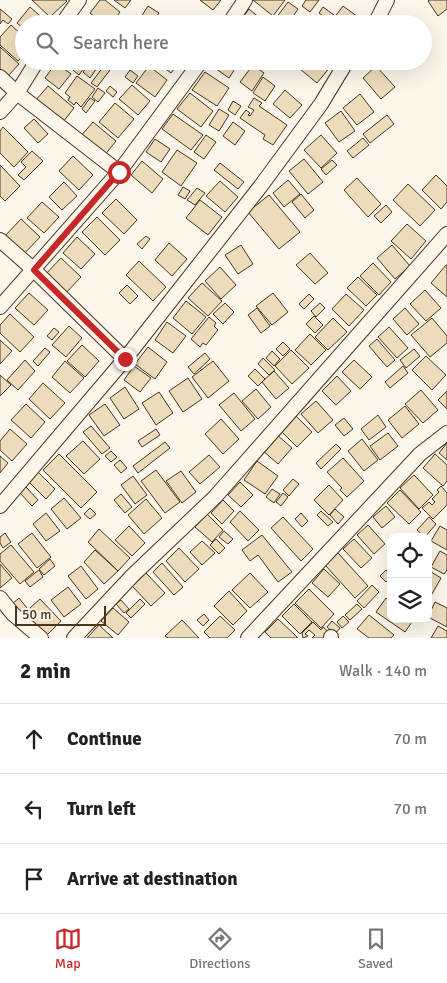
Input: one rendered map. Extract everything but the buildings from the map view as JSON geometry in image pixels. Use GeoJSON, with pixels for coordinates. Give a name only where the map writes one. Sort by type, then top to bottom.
{"type":"FeatureCollection","features":[{"type":"Feature","properties":{"kind":"street"},"geometry":{"type":"LineString","coordinates":[[68,15],[79,0]]}},
{"type":"Feature","properties":{"kind":"street"},"geometry":{"type":"LineString","coordinates":[[235,15],[245,0]]}},
{"type":"Feature","properties":{"kind":"street"},"geometry":{"type":"LineString","coordinates":[[380,15],[387,0]]}},
{"type":"Feature","properties":{"kind":"street"},"geometry":{"type":"LineString","coordinates":[[0,112],[17,93],[31,70]]}},
{"type":"Feature","properties":{"kind":"street"},"geometry":{"type":"LineString","coordinates":[[0,307],[119,172],[194,70]]}},
{"type":"Feature","properties":{"kind":"street"},"geometry":{"type":"LineString","coordinates":[[0,506],[125,359],[260,187],[321,104],[342,70]]}},
{"type":"Feature","properties":{"kind":"street"},"geometry":{"type":"LineString","coordinates":[[0,77],[17,93],[119,172]]}},
{"type":"Feature","properties":{"kind":"street"},"geometry":{"type":"LineString","coordinates":[[74,638],[132,576],[215,497],[447,234]]}},
{"type":"Feature","properties":{"kind":"street"},"geometry":{"type":"LineString","coordinates":[[0,240],[34,270],[125,359]]}},
{"type":"Feature","properties":{"kind":"street"},"geometry":{"type":"LineString","coordinates":[[248,638],[420,454],[447,433]]}},
{"type":"Feature","properties":{"kind":"street"},"geometry":{"type":"LineString","coordinates":[[0,598],[13,614],[41,638]]}},
{"type":"Feature","properties":{"kind":"route"},"geometry":{"type":"LineString","coordinates":[[119,172],[34,270],[125,359]]}}]}
